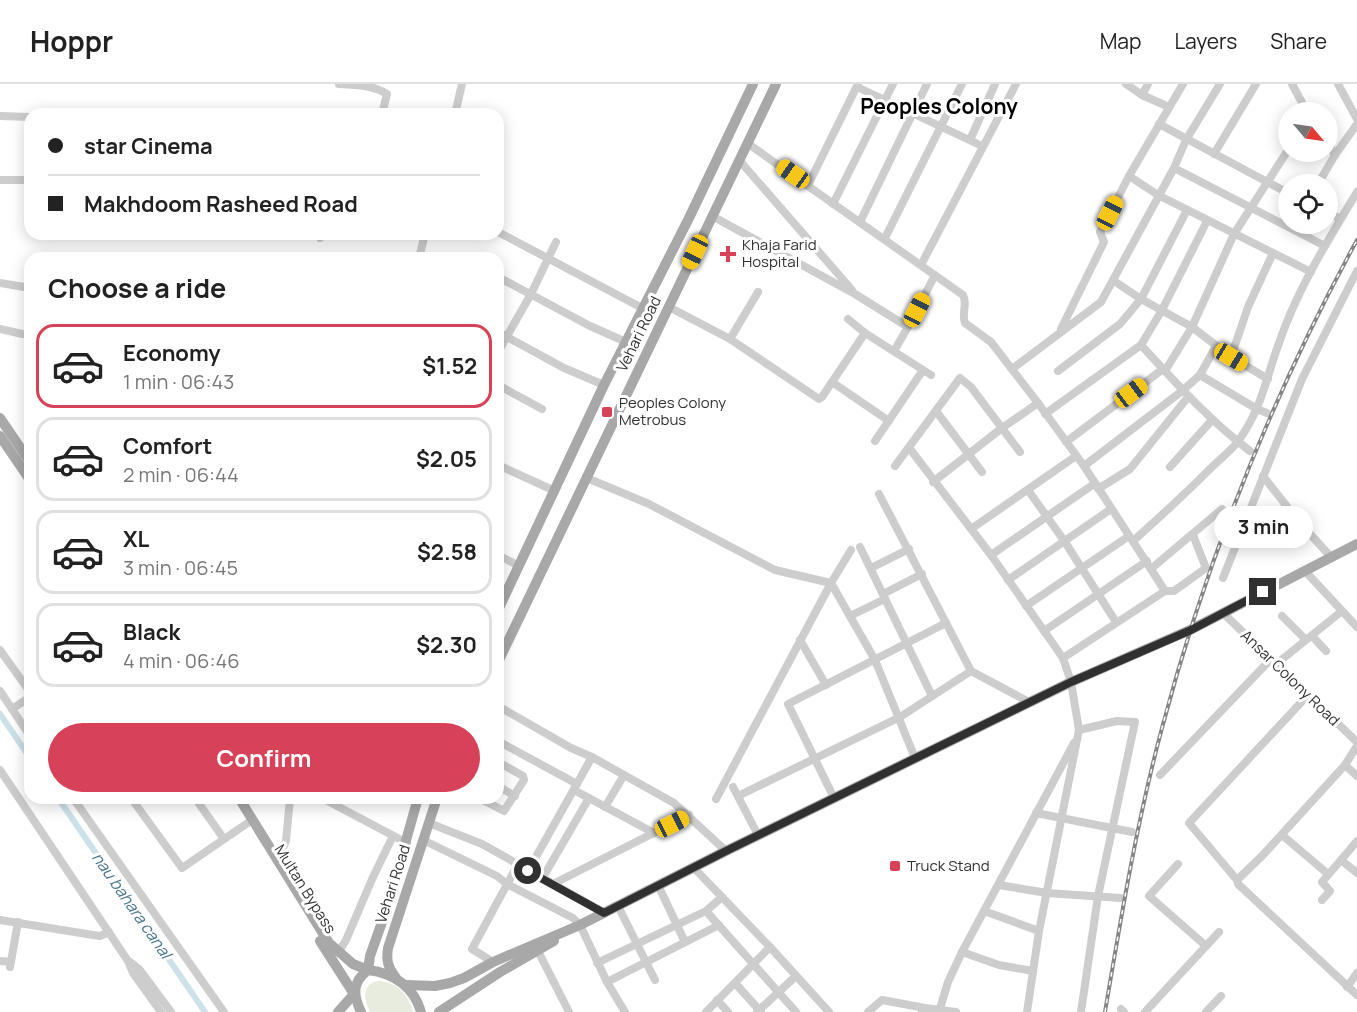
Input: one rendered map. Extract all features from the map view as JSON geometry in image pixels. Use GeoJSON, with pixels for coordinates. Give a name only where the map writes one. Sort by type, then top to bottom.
{"type":"FeatureCollection","features":[{"type":"Feature","properties":{"kind":"main road","name":"Vehari Road"},"geometry":{"type":"LineString","coordinates":[[504,597],[604,385],[644,309],[753,84]]}},
{"type":"Feature","properties":{"kind":"main road","name":"Vehari Road"},"geometry":{"type":"LineString","coordinates":[[504,650],[776,84]]}},
{"type":"Feature","properties":{"kind":"main road"},"geometry":{"type":"LineString","coordinates":[[0,418],[24,453]]}},
{"type":"Feature","properties":{"kind":"main road"},"geometry":{"type":"LineString","coordinates":[[0,436],[24,471]]}},
{"type":"Feature","properties":{"kind":"main road"},"geometry":{"type":"LineString","coordinates":[[406,985],[435,986],[450,983],[580,925],[1029,702],[1191,630],[1357,544]]}},
{"type":"Feature","properties":{"kind":"main road","name":"Multan Bypass"},"geometry":{"type":"LineString","coordinates":[[236,804],[249,822],[354,994],[361,1012]]}},
{"type":"Feature","properties":{"kind":"main road"},"geometry":{"type":"LineString","coordinates":[[242,804],[249,822],[277,861],[329,943],[353,964],[396,978],[406,985],[421,1012]]}},
{"type":"Feature","properties":{"kind":"main road","name":"Vehari Road"},"geometry":{"type":"LineString","coordinates":[[354,994],[355,984],[360,975],[368,970],[370,956],[407,843],[417,804]]}},
{"type":"Feature","properties":{"kind":"main road","name":"Vehari Road"},"geometry":{"type":"LineString","coordinates":[[396,978],[389,968],[388,948],[435,804]]}},
{"type":"Feature","properties":{"kind":"main road"},"geometry":{"type":"LineString","coordinates":[[439,1012],[461,996],[580,925]]}},
{"type":"Feature","properties":{"kind":"main road"},"geometry":{"type":"LineString","coordinates":[[338,1012],[354,994]]}},
{"type":"Feature","properties":{"kind":"street"},"geometry":{"type":"LineString","coordinates":[[339,84],[358,85],[383,91],[387,94],[384,108]]}},
{"type":"Feature","properties":{"kind":"street"},"geometry":{"type":"LineString","coordinates":[[456,108],[462,84]]}},
{"type":"Feature","properties":{"kind":"street"},"geometry":{"type":"LineString","coordinates":[[833,204],[893,84]]}},
{"type":"Feature","properties":{"kind":"street"},"geometry":{"type":"LineString","coordinates":[[861,222],[927,84]]}},
{"type":"Feature","properties":{"kind":"street"},"geometry":{"type":"LineString","coordinates":[[885,238],[962,84]]}},
{"type":"Feature","properties":{"kind":"street"},"geometry":{"type":"LineString","coordinates":[[970,140],[995,84]]}},
{"type":"Feature","properties":{"kind":"street"},"geometry":{"type":"LineString","coordinates":[[921,265],[1016,84]]}},
{"type":"Feature","properties":{"kind":"street"},"geometry":{"type":"LineString","coordinates":[[1126,84],[1169,107]]}},
{"type":"Feature","properties":{"kind":"street"},"geometry":{"type":"LineString","coordinates":[[1142,94],[1148,84]]}},
{"type":"Feature","properties":{"kind":"street"},"geometry":{"type":"LineString","coordinates":[[1061,331],[1104,242],[1100,231],[1183,84]]}},
{"type":"Feature","properties":{"kind":"street"},"geometry":{"type":"LineString","coordinates":[[1012,369],[1101,302],[1186,140],[1220,84]]}},
{"type":"Feature","properties":{"kind":"street"},"geometry":{"type":"LineString","coordinates":[[1214,153],[1256,84]]}},
{"type":"Feature","properties":{"kind":"street"},"geometry":{"type":"LineString","coordinates":[[1292,84],[1302,102]]}},
{"type":"Feature","properties":{"kind":"street"},"geometry":{"type":"LineString","coordinates":[[1338,84],[1357,119]]}},
{"type":"Feature","properties":{"kind":"street"},"geometry":{"type":"LineString","coordinates":[[808,185],[858,86],[982,146]]}},
{"type":"Feature","properties":{"kind":"street"},"geometry":{"type":"LineString","coordinates":[[0,116],[24,117]]}},
{"type":"Feature","properties":{"kind":"street"},"geometry":{"type":"LineString","coordinates":[[1159,124],[1278,188]]}},
{"type":"Feature","properties":{"kind":"street"},"geometry":{"type":"LineString","coordinates":[[1338,151],[1357,124]]}},
{"type":"Feature","properties":{"kind":"street"},"geometry":{"type":"LineString","coordinates":[[747,143],[963,295],[966,302],[963,316],[965,323],[991,342],[1038,402],[1084,466],[1165,591]]}},
{"type":"Feature","properties":{"kind":"street"},"geometry":{"type":"LineString","coordinates":[[739,160],[855,294]]}},
{"type":"Feature","properties":{"kind":"street"},"geometry":{"type":"LineString","coordinates":[[1066,442],[1164,370],[1192,327],[1234,234],[1280,162]]}},
{"type":"Feature","properties":{"kind":"street"},"geometry":{"type":"LineString","coordinates":[[1173,168],[1325,246]]}},
{"type":"Feature","properties":{"kind":"street"},"geometry":{"type":"LineString","coordinates":[[1129,176],[1186,210],[1311,272]]}},
{"type":"Feature","properties":{"kind":"street"},"geometry":{"type":"LineString","coordinates":[[0,180],[24,180]]}},
{"type":"Feature","properties":{"kind":"street"},"geometry":{"type":"LineString","coordinates":[[1026,606],[1081,568],[1131,539],[1191,488],[1238,441],[1257,409],[1279,343],[1311,272],[1357,192]]}},
{"type":"Feature","properties":{"kind":"street"},"geometry":{"type":"LineString","coordinates":[[1058,372],[1120,324],[1141,299],[1186,210]]}},
{"type":"Feature","properties":{"kind":"street"},"geometry":{"type":"LineString","coordinates":[[712,216],[855,294],[908,327]]}},
{"type":"Feature","properties":{"kind":"street"},"geometry":{"type":"LineString","coordinates":[[1045,414],[1141,345],[1162,310],[1207,220]]}},
{"type":"Feature","properties":{"kind":"street"},"geometry":{"type":"LineString","coordinates":[[504,235],[644,309]]}},
{"type":"Feature","properties":{"kind":"street"},"geometry":{"type":"LineString","coordinates":[[504,341],[531,294],[556,242]]}},
{"type":"Feature","properties":{"kind":"street"},"geometry":{"type":"LineString","coordinates":[[1231,357],[1248,307],[1273,253]]}},
{"type":"Feature","properties":{"kind":"street"},"geometry":{"type":"LineString","coordinates":[[1222,578],[1302,379],[1357,271]]}},
{"type":"Feature","properties":{"kind":"street"},"geometry":{"type":"LineString","coordinates":[[894,351],[935,275]]}},
{"type":"Feature","properties":{"kind":"street"},"geometry":{"type":"LineString","coordinates":[[504,280],[590,326],[626,342]]}},
{"type":"Feature","properties":{"kind":"street"},"geometry":{"type":"LineString","coordinates":[[1114,281],[1192,327],[1231,357],[1268,379]]}},
{"type":"Feature","properties":{"kind":"street"},"geometry":{"type":"LineString","coordinates":[[0,283],[24,287]]}},
{"type":"Feature","properties":{"kind":"street"},"geometry":{"type":"LineString","coordinates":[[730,339],[758,292]]}},
{"type":"Feature","properties":{"kind":"street"},"geometry":{"type":"LineString","coordinates":[[669,307],[730,339],[815,398],[822,397],[865,333]]}},
{"type":"Feature","properties":{"kind":"street"},"geometry":{"type":"LineString","coordinates":[[848,319],[865,333],[927,372],[874,441]]}},
{"type":"Feature","properties":{"kind":"street"},"geometry":{"type":"LineString","coordinates":[[0,329],[22,334]]}},
{"type":"Feature","properties":{"kind":"street"},"geometry":{"type":"LineString","coordinates":[[504,335],[564,368],[604,385]]}},
{"type":"Feature","properties":{"kind":"street"},"geometry":{"type":"LineString","coordinates":[[1141,345],[1185,394],[1250,451]]}},
{"type":"Feature","properties":{"kind":"street"},"geometry":{"type":"LineString","coordinates":[[991,555],[1046,516],[1130,469],[1200,375],[1216,346]]}},
{"type":"Feature","properties":{"kind":"street"},"geometry":{"type":"LineString","coordinates":[[1200,375],[1267,413]]}},
{"type":"Feature","properties":{"kind":"street"},"geometry":{"type":"LineString","coordinates":[[895,466],[910,449],[960,378],[971,387],[1020,452]]}},
{"type":"Feature","properties":{"kind":"street"},"geometry":{"type":"LineString","coordinates":[[832,382],[889,421]]}},
{"type":"Feature","properties":{"kind":"street"},"geometry":{"type":"LineString","coordinates":[[504,388],[543,409]]}},
{"type":"Feature","properties":{"kind":"street"},"geometry":{"type":"LineString","coordinates":[[1084,466],[1185,394]]}},
{"type":"Feature","properties":{"kind":"street"},"geometry":{"type":"LineString","coordinates":[[933,482],[1038,402]]}},
{"type":"Feature","properties":{"kind":"street"},"geometry":{"type":"LineString","coordinates":[[936,411],[982,472]]}},
{"type":"Feature","properties":{"kind":"street"},"geometry":{"type":"LineString","coordinates":[[1170,467],[1212,420]]}},
{"type":"Feature","properties":{"kind":"street"},"geometry":{"type":"LineString","coordinates":[[910,449],[991,555],[1063,658],[1071,682],[1078,732],[1060,818],[1027,1012]]}},
{"type":"Feature","properties":{"kind":"street"},"geometry":{"type":"LineString","coordinates":[[971,529],[1076,456]]}},
{"type":"Feature","properties":{"kind":"street"},"geometry":{"type":"LineString","coordinates":[[504,468],[555,491]]}},
{"type":"Feature","properties":{"kind":"street"},"geometry":{"type":"LineString","coordinates":[[1263,476],[1331,557]]}},
{"type":"Feature","properties":{"kind":"street"},"geometry":{"type":"LineString","coordinates":[[587,478],[649,504],[775,570],[831,583],[875,660],[915,758]]}},
{"type":"Feature","properties":{"kind":"street"},"geometry":{"type":"LineString","coordinates":[[1028,490],[1065,542],[1116,622]]}},
{"type":"Feature","properties":{"kind":"street"},"geometry":{"type":"LineString","coordinates":[[879,494],[971,671],[1029,702]]}},
{"type":"Feature","properties":{"kind":"street"},"geometry":{"type":"LineString","coordinates":[[1008,580],[1111,509]]}},
{"type":"Feature","properties":{"kind":"street"},"geometry":{"type":"LineString","coordinates":[[1044,631],[1193,535],[1222,509]]}},
{"type":"Feature","properties":{"kind":"street"},"geometry":{"type":"LineString","coordinates":[[1063,658],[1165,591],[1174,591],[1206,568],[1193,535]]}},
{"type":"Feature","properties":{"kind":"street"},"geometry":{"type":"LineString","coordinates":[[860,547],[932,696]]}},
{"type":"Feature","properties":{"kind":"street"},"geometry":{"type":"LineString","coordinates":[[872,568],[909,549]]}},
{"type":"Feature","properties":{"kind":"street"},"geometry":{"type":"LineString","coordinates":[[716,799],[800,640],[851,550]]}},
{"type":"Feature","properties":{"kind":"street"},"geometry":{"type":"LineString","coordinates":[[504,558],[519,566]]}},
{"type":"Feature","properties":{"kind":"street"},"geometry":{"type":"LineString","coordinates":[[1305,571],[1357,627]]}},
{"type":"Feature","properties":{"kind":"street"},"geometry":{"type":"LineString","coordinates":[[850,616],[922,574]]}},
{"type":"Feature","properties":{"kind":"street"},"geometry":{"type":"LineString","coordinates":[[1160,775],[1273,663],[1342,611]]}},
{"type":"Feature","properties":{"kind":"street","name":"Ansar Colony Road"},"geometry":{"type":"LineString","coordinates":[[1223,613],[1357,742]]}},
{"type":"Feature","properties":{"kind":"street"},"geometry":{"type":"LineString","coordinates":[[1282,616],[1326,651]]}},
{"type":"Feature","properties":{"kind":"street"},"geometry":{"type":"LineString","coordinates":[[834,798],[816,757],[788,705],[946,623]]}},
{"type":"Feature","properties":{"kind":"street"},"geometry":{"type":"LineString","coordinates":[[800,640],[826,685]]}},
{"type":"Feature","properties":{"kind":"street"},"geometry":{"type":"LineString","coordinates":[[0,650],[24,686]]}},
{"type":"Feature","properties":{"kind":"street"},"geometry":{"type":"LineString","coordinates":[[738,796],[900,717],[971,671]]}},
{"type":"Feature","properties":{"kind":"street"},"geometry":{"type":"LineString","coordinates":[[0,691],[24,727]]}},
{"type":"Feature","properties":{"kind":"street"},"geometry":{"type":"LineString","coordinates":[[1307,696],[1189,823],[1238,884],[1357,995]]}},
{"type":"Feature","properties":{"kind":"street"},"geometry":{"type":"LineString","coordinates":[[12,709],[24,700]]}},
{"type":"Feature","properties":{"kind":"street"},"geometry":{"type":"LineString","coordinates":[[504,709],[674,803],[726,851]]}},
{"type":"Feature","properties":{"kind":"street"},"geometry":{"type":"LineString","coordinates":[[939,1011],[948,982],[962,952],[1078,732],[1117,721],[1135,722],[1098,896],[1081,1012]]}},
{"type":"Feature","properties":{"kind":"street"},"geometry":{"type":"LineString","coordinates":[[504,745],[575,787],[589,798],[654,833]]}},
{"type":"Feature","properties":{"kind":"street"},"geometry":{"type":"LineString","coordinates":[[1237,880],[1345,765],[1357,746]]}},
{"type":"Feature","properties":{"kind":"street"},"geometry":{"type":"LineString","coordinates":[[528,871],[592,757]]}},
{"type":"Feature","properties":{"kind":"street"},"geometry":{"type":"LineString","coordinates":[[1345,765],[1357,776]]}},
{"type":"Feature","properties":{"kind":"street"},"geometry":{"type":"LineString","coordinates":[[491,804],[504,811],[524,778],[504,766]]}},
{"type":"Feature","properties":{"kind":"street"},"geometry":{"type":"LineString","coordinates":[[0,770],[128,961],[133,974],[161,1012]]}},
{"type":"Feature","properties":{"kind":"street"},"geometry":{"type":"LineString","coordinates":[[605,807],[624,775]]}},
{"type":"Feature","properties":{"kind":"street"},"geometry":{"type":"LineString","coordinates":[[733,787],[758,835]]}},
{"type":"Feature","properties":{"kind":"street"},"geometry":{"type":"LineString","coordinates":[[504,790],[514,796]]}},
{"type":"Feature","properties":{"kind":"street"},"geometry":{"type":"LineString","coordinates":[[542,879],[589,798]]}},
{"type":"Feature","properties":{"kind":"street"},"geometry":{"type":"LineString","coordinates":[[77,804],[224,1012]]}},
{"type":"Feature","properties":{"kind":"street"},"geometry":{"type":"LineString","coordinates":[[135,804],[182,868],[249,822]]}},
{"type":"Feature","properties":{"kind":"street"},"geometry":{"type":"LineString","coordinates":[[199,804],[224,839]]}},
{"type":"Feature","properties":{"kind":"street"},"geometry":{"type":"LineString","coordinates":[[277,861],[286,840],[289,804]]}},
{"type":"Feature","properties":{"kind":"street"},"geometry":{"type":"LineString","coordinates":[[335,804],[407,843]]}},
{"type":"Feature","properties":{"kind":"street"},"geometry":{"type":"LineString","coordinates":[[1036,813],[1132,832]]}},
{"type":"Feature","properties":{"kind":"street"},"geometry":{"type":"LineString","coordinates":[[553,884],[689,815]]}},
{"type":"Feature","properties":{"kind":"street"},"geometry":{"type":"LineString","coordinates":[[429,823],[482,844],[604,913]]}},
{"type":"Feature","properties":{"kind":"street"},"geometry":{"type":"LineString","coordinates":[[1281,835],[1328,874]]}},
{"type":"Feature","properties":{"kind":"street"},"geometry":{"type":"LineString","coordinates":[[338,953],[393,836]]}},
{"type":"Feature","properties":{"kind":"street"},"geometry":{"type":"LineString","coordinates":[[423,840],[498,876],[507,884],[573,918],[580,925],[597,963],[625,1012]]}},
{"type":"Feature","properties":{"kind":"street"},"geometry":{"type":"LineString","coordinates":[[1323,900],[1330,891],[1322,882],[1357,841]]}},
{"type":"Feature","properties":{"kind":"street"},"geometry":{"type":"LineString","coordinates":[[1341,860],[1357,873]]}},
{"type":"Feature","properties":{"kind":"street"},"geometry":{"type":"LineString","coordinates":[[493,962],[472,949],[518,864]]}},
{"type":"Feature","properties":{"kind":"street"},"geometry":{"type":"LineString","coordinates":[[1178,864],[1149,896],[1206,946]]}},
{"type":"Feature","properties":{"kind":"street"},"geometry":{"type":"LineString","coordinates":[[693,867],[829,1012]]}},
{"type":"Feature","properties":{"kind":"street"},"geometry":{"type":"LineString","coordinates":[[658,885],[685,942]]}},
{"type":"Feature","properties":{"kind":"street"},"geometry":{"type":"LineString","coordinates":[[999,885],[1047,893],[1120,898]]}},
{"type":"Feature","properties":{"kind":"street"},"geometry":{"type":"LineString","coordinates":[[597,963],[706,911],[722,897]]}},
{"type":"Feature","properties":{"kind":"street"},"geometry":{"type":"LineString","coordinates":[[618,906],[656,980]]}},
{"type":"Feature","properties":{"kind":"street"},"geometry":{"type":"LineString","coordinates":[[706,911],[796,1012]]}},
{"type":"Feature","properties":{"kind":"street"},"geometry":{"type":"LineString","coordinates":[[984,911],[1040,931]]}},
{"type":"Feature","properties":{"kind":"street"},"geometry":{"type":"LineString","coordinates":[[0,920],[100,936],[109,932]]}},
{"type":"Feature","properties":{"kind":"street"},"geometry":{"type":"LineString","coordinates":[[0,961],[11,965],[18,922]]}},
{"type":"Feature","properties":{"kind":"street"},"geometry":{"type":"LineString","coordinates":[[607,982],[719,924]]}},
{"type":"Feature","properties":{"kind":"street"},"geometry":{"type":"LineString","coordinates":[[1145,1012],[1219,932]]}},
{"type":"Feature","properties":{"kind":"street"},"geometry":{"type":"LineString","coordinates":[[706,1012],[770,947]]}},
{"type":"Feature","properties":{"kind":"street"},"geometry":{"type":"LineString","coordinates":[[538,951],[569,1012]]}},
{"type":"Feature","properties":{"kind":"street"},"geometry":{"type":"LineString","coordinates":[[962,952],[999,965],[1033,971]]}},
{"type":"Feature","properties":{"kind":"street"},"geometry":{"type":"LineString","coordinates":[[128,961],[139,969],[171,1012]]}},
{"type":"Feature","properties":{"kind":"street"},"geometry":{"type":"LineString","coordinates":[[1347,987],[1357,973]]}},
{"type":"Feature","properties":{"kind":"street"},"geometry":{"type":"LineString","coordinates":[[735,984],[759,1012],[796,976]]}},
{"type":"Feature","properties":{"kind":"street"},"geometry":{"type":"LineString","coordinates":[[1206,1012],[1221,996]]}},
{"type":"Feature","properties":{"kind":"street"},"geometry":{"type":"LineString","coordinates":[[717,1000],[728,1012]]}},
{"type":"Feature","properties":{"kind":"street"},"geometry":{"type":"LineString","coordinates":[[868,1012],[882,1000],[923,1010],[956,1012]]}},
{"type":"Feature","properties":{"kind":"shaded area"},"geometry":{"type":"Polygon","coordinates":[[[379,981],[401,990],[409,1000],[413,1012],[370,1012],[365,997],[367,988],[373,982],[379,981]]]}},
{"type":"Feature","properties":{"kind":"waterway","name":"nau bahara canal"},"geometry":{"type":"LineString","coordinates":[[0,714],[24,749]]}},
{"type":"Feature","properties":{"kind":"waterway","name":"nau bahara canal"},"geometry":{"type":"LineString","coordinates":[[62,804],[205,1012]]}},
{"type":"Feature","properties":{"kind":"railway"},"geometry":{"type":"LineString","coordinates":[[1105,1012],[1123,905],[1145,798],[1162,728],[1200,602],[1221,539],[1270,417],[1297,357],[1357,240]]}},
{"type":"Feature","properties":{"kind":"place","name":"Khaja Farid Hospital"},"geometry":{"type":"Point","coordinates":[728,254]}},
{"type":"Feature","properties":{"kind":"place","name":"Peoples Colony Metrobus"},"geometry":{"type":"Point","coordinates":[607,412]}},
{"type":"Feature","properties":{"kind":"place","name":"Truck Stand"},"geometry":{"type":"Point","coordinates":[895,866]}},
{"type":"Feature","properties":{"kind":"district","name":"Peoples Colony"},"geometry":{"type":"Point","coordinates":[939,107]}},
{"type":"Feature","properties":{"kind":"route"},"geometry":{"type":"LineString","coordinates":[[528,871],[604,913],[1071,682],[1191,630],[1263,592]]}}]}
